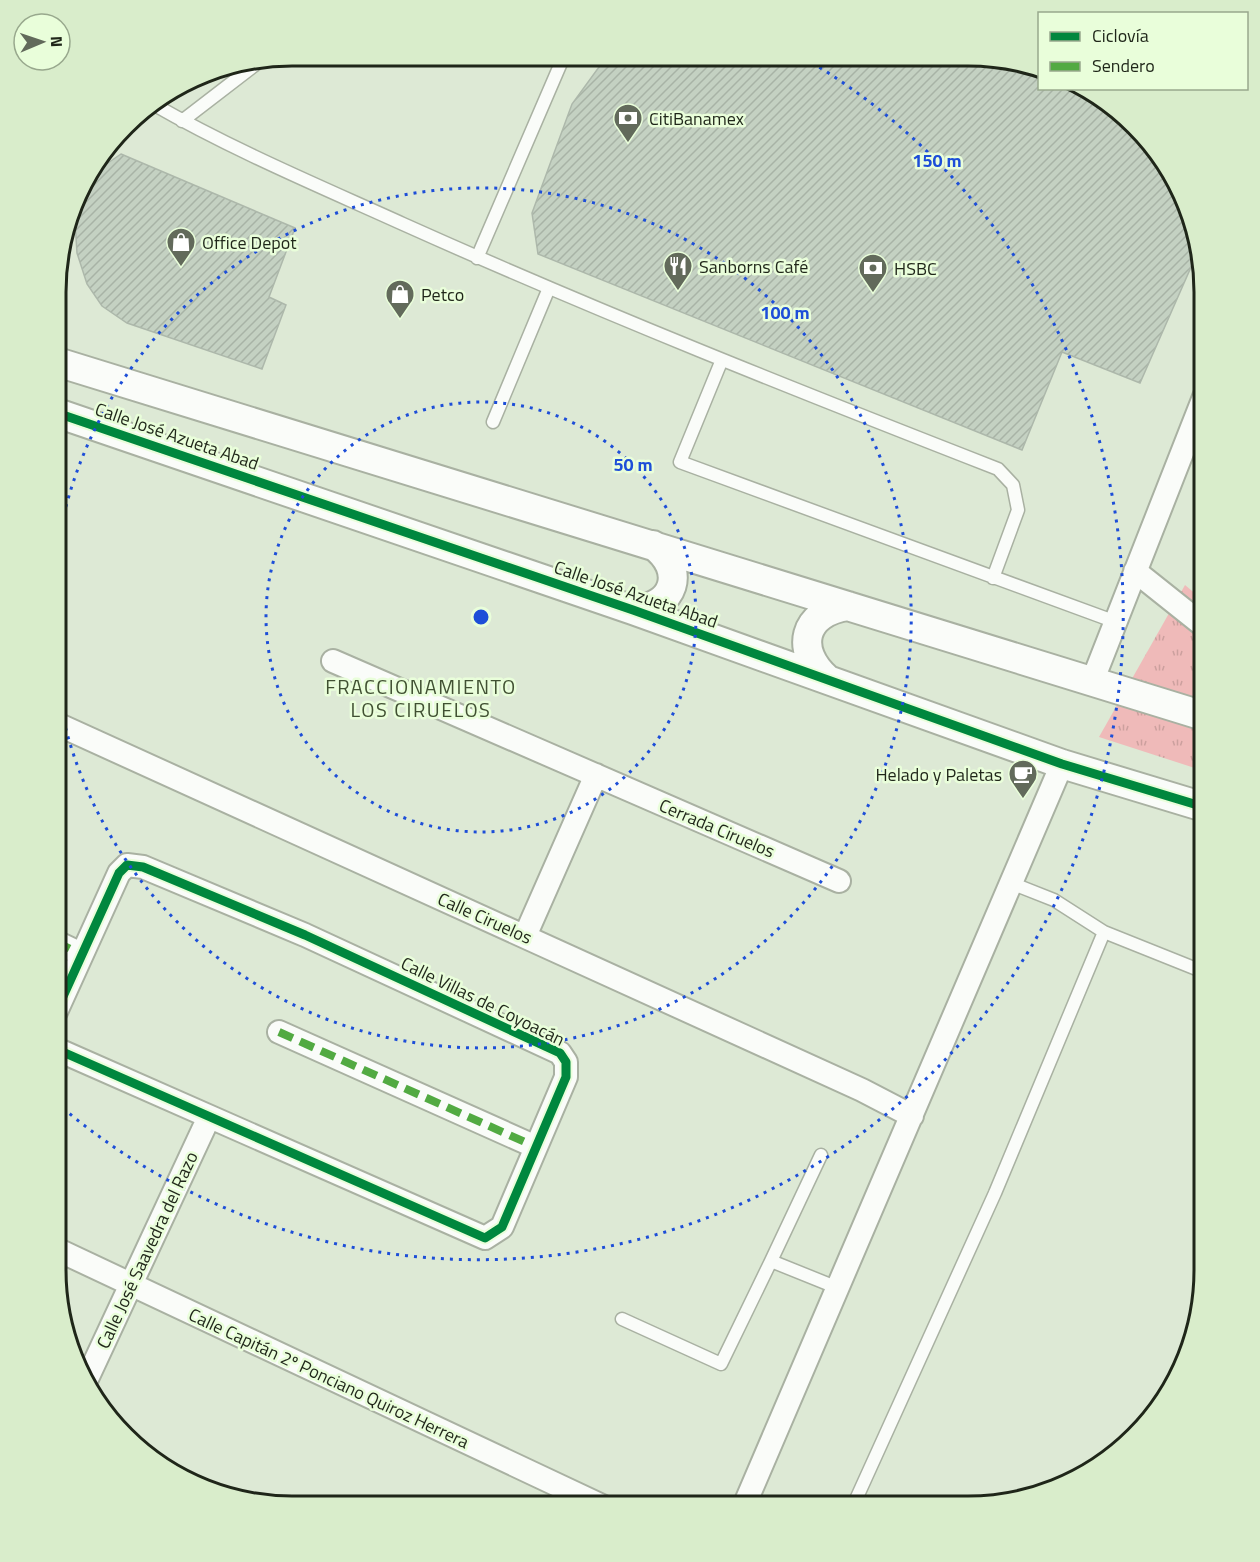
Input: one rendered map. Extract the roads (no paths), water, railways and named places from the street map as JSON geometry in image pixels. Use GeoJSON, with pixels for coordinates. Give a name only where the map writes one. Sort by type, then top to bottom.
{"type":"FeatureCollection","features":[{"type":"Feature","properties":{"kind":"street","name":"Calle José Azueta Abad"},"geometry":{"type":"LineString","coordinates":[[66,365],[1194,713]]}},
{"type":"Feature","properties":{"kind":"street","name":"Calle José Azueta Abad"},"geometry":{"type":"LineString","coordinates":[[66,416],[633,610],[1062,764],[1194,804]]}},
{"type":"Feature","properties":{"kind":"street"},"geometry":{"type":"LineString","coordinates":[[1092,682],[1194,422]]}},
{"type":"Feature","properties":{"kind":"street"},"geometry":{"type":"LineString","coordinates":[[633,610],[654,606],[669,593],[673,579],[672,565],[664,553],[653,545]]}},
{"type":"Feature","properties":{"kind":"street"},"geometry":{"type":"LineString","coordinates":[[1135,571],[1194,618]]}},
{"type":"Feature","properties":{"kind":"street"},"geometry":{"type":"LineString","coordinates":[[827,679],[814,667],[810,659],[807,651],[808,634],[816,618],[831,608],[848,606]]}},
{"type":"Feature","properties":{"kind":"street","name":"Cerrada Ciruelos"},"geometry":{"type":"LineString","coordinates":[[333,661],[839,881]]}},
{"type":"Feature","properties":{"kind":"street","name":"Calle Ciruelos"},"geometry":{"type":"LineString","coordinates":[[66,728],[862,1090],[912,1116]]}},
{"type":"Feature","properties":{"kind":"street"},"geometry":{"type":"LineString","coordinates":[[748,1496],[1062,764]]}},
{"type":"Feature","properties":{"kind":"street"},"geometry":{"type":"LineString","coordinates":[[525,936],[596,775]]}},
{"type":"Feature","properties":{"kind":"street","name":"Calle Villas de Coyoacán"},"geometry":{"type":"LineString","coordinates":[[66,1053],[485,1238],[502,1227],[566,1077],[567,1062],[560,1053],[240,908],[143,867],[127,865],[119,873],[81,954]]}},
{"type":"Feature","properties":{"kind":"street"},"geometry":{"type":"LineString","coordinates":[[66,947],[81,954],[66,989]]}},
{"type":"Feature","properties":{"kind":"street"},"geometry":{"type":"LineString","coordinates":[[279,1032],[536,1147]]}},
{"type":"Feature","properties":{"kind":"street","name":"Calle José Saavedra del Razo"},"geometry":{"type":"LineString","coordinates":[[90,1372],[209,1117]]}},
{"type":"Feature","properties":{"kind":"street","name":"Calle Capitán 2º Ponciano Quiroz Herrera"},"geometry":{"type":"LineString","coordinates":[[66,1254],[581,1496]]}},
{"type":"Feature","properties":{"kind":"lane"},"geometry":{"type":"LineString","coordinates":[[477,258],[560,66]]}},
{"type":"Feature","properties":{"kind":"lane"},"geometry":{"type":"LineString","coordinates":[[182,121],[248,70]]}},
{"type":"Feature","properties":{"kind":"lane"},"geometry":{"type":"LineString","coordinates":[[160,108],[204,134],[477,258],[721,362],[998,469],[1013,485],[1018,510],[993,578]]}},
{"type":"Feature","properties":{"kind":"lane"},"geometry":{"type":"LineString","coordinates":[[493,422],[549,288]]}},
{"type":"Feature","properties":{"kind":"lane"},"geometry":{"type":"LineString","coordinates":[[721,362],[680,462],[1116,622]]}},
{"type":"Feature","properties":{"kind":"lane"},"geometry":{"type":"LineString","coordinates":[[1011,883],[1054,900],[1104,932],[1194,968]]}},
{"type":"Feature","properties":{"kind":"lane"},"geometry":{"type":"LineString","coordinates":[[858,1496],[995,1193],[1104,932]]}},
{"type":"Feature","properties":{"kind":"lane"},"geometry":{"type":"LineString","coordinates":[[622,1319],[721,1364],[821,1155]]}},
{"type":"Feature","properties":{"kind":"lane"},"geometry":{"type":"LineString","coordinates":[[771,1261],[838,1288]]}},
{"type":"Feature","properties":{"kind":"place","name":"CitiBanamex"},"geometry":{"type":"Point","coordinates":[628,144]}},
{"type":"Feature","properties":{"kind":"place","name":"Office Depot"},"geometry":{"type":"Point","coordinates":[181,268]}},
{"type":"Feature","properties":{"kind":"place","name":"Sanborns Café"},"geometry":{"type":"Point","coordinates":[678,292]}},
{"type":"Feature","properties":{"kind":"place","name":"HSBC"},"geometry":{"type":"Point","coordinates":[873,294]}},
{"type":"Feature","properties":{"kind":"place","name":"Petco"},"geometry":{"type":"Point","coordinates":[400,320]}},
{"type":"Feature","properties":{"kind":"place","name":"Helado y Paletas"},"geometry":{"type":"Point","coordinates":[1023,800]}},
{"type":"Feature","properties":{"kind":"district","name":"FRACCIONAMIENTO LOS CIRUELOS"},"geometry":{"type":"Point","coordinates":[421,698]}}]}
